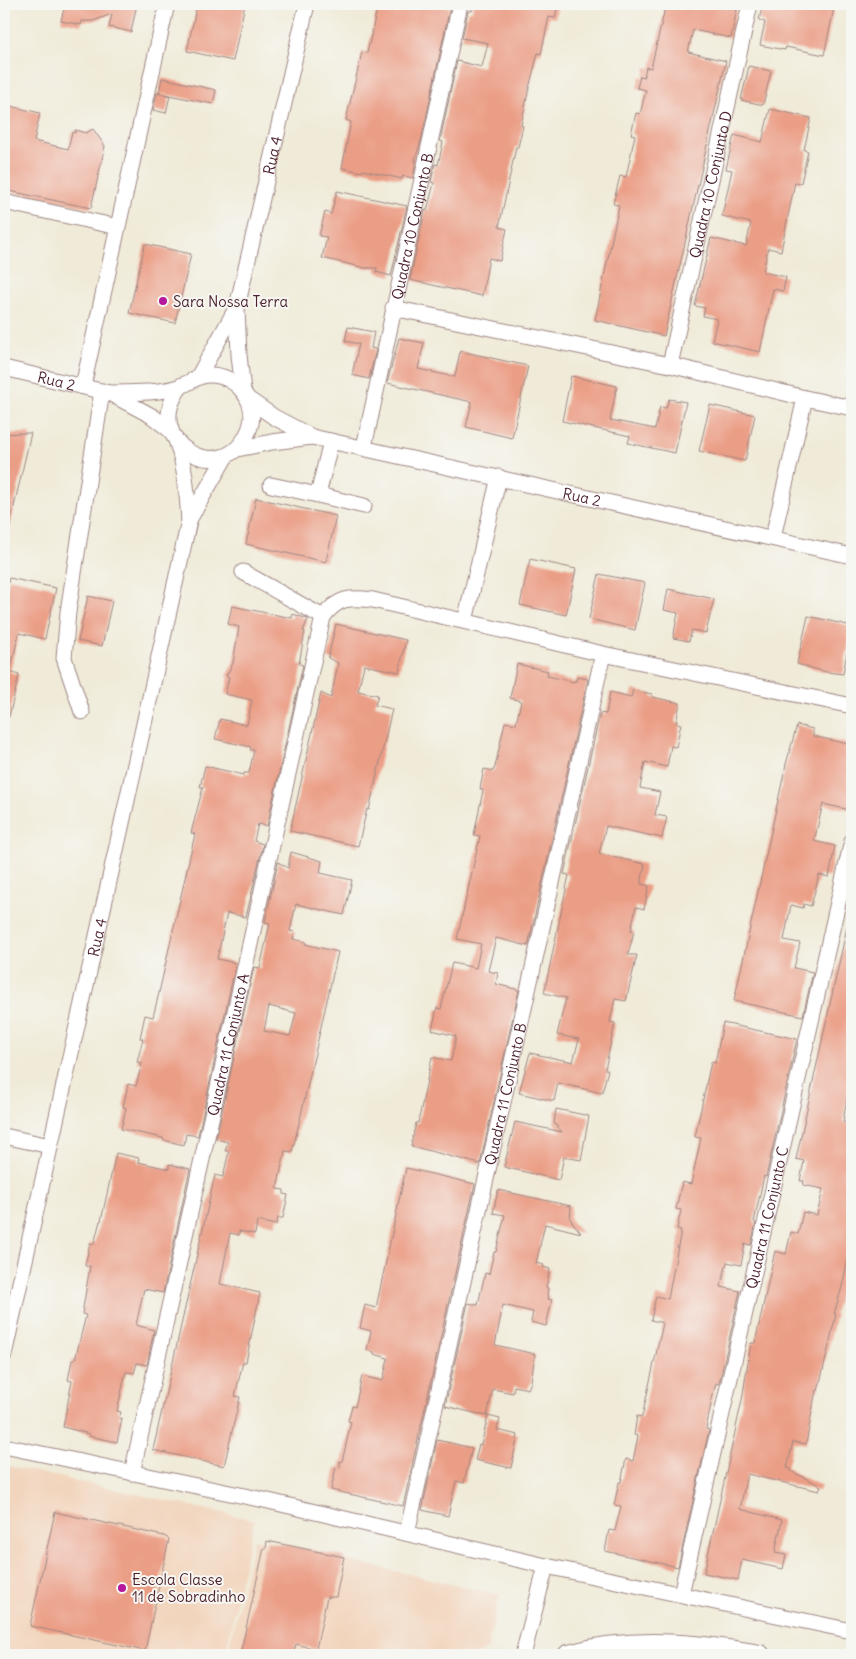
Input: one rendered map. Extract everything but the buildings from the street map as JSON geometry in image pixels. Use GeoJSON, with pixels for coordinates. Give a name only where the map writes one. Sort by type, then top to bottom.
{"type":"FeatureCollection","features":[{"type":"Feature","properties":{"kind":"main road"},"geometry":{"type":"LineString","coordinates":[[568,1655],[625,1645],[674,1643],[727,1652],[760,1655]]}},
{"type":"Feature","properties":{"kind":"street"},"geometry":{"type":"LineString","coordinates":[[83,386],[167,4]]}},
{"type":"Feature","properties":{"kind":"street","name":"Rua 4"},"geometry":{"type":"LineString","coordinates":[[237,307],[307,4]]}},
{"type":"Feature","properties":{"kind":"street","name":"Quadra 10 Conjunto B"},"geometry":{"type":"LineString","coordinates":[[364,447],[460,4]]}},
{"type":"Feature","properties":{"kind":"street","name":"Quadra 10 Conjunto D"},"geometry":{"type":"LineString","coordinates":[[670,365],[750,4]]}},
{"type":"Feature","properties":{"kind":"street"},"geometry":{"type":"LineString","coordinates":[[4,202],[118,227]]}},
{"type":"Feature","properties":{"kind":"street"},"geometry":{"type":"LineString","coordinates":[[198,377],[237,307]]}},
{"type":"Feature","properties":{"kind":"street"},"geometry":{"type":"LineString","coordinates":[[188,521],[232,452],[246,438],[251,426],[252,412],[246,395],[239,355],[237,307]]}},
{"type":"Feature","properties":{"kind":"street"},"geometry":{"type":"LineString","coordinates":[[393,308],[670,365],[852,408]]}},
{"type":"Feature","properties":{"kind":"street","name":"Rua 2"},"geometry":{"type":"LineString","coordinates":[[4,368],[106,392]]}},
{"type":"Feature","properties":{"kind":"street"},"geometry":{"type":"LineString","coordinates":[[106,392],[153,391],[182,385],[198,377],[210,375],[223,377],[234,382],[246,395],[274,417],[312,437]]}},
{"type":"Feature","properties":{"kind":"street"},"geometry":{"type":"LineString","coordinates":[[182,385],[170,406],[168,418],[183,460],[187,480],[188,521]]}},
{"type":"Feature","properties":{"kind":"street"},"geometry":{"type":"LineString","coordinates":[[106,392],[152,416],[174,436],[187,452],[200,458],[213,459],[272,442],[312,437]]}},
{"type":"Feature","properties":{"kind":"street"},"geometry":{"type":"LineString","coordinates":[[82,712],[64,658],[68,612],[106,392]]}},
{"type":"Feature","properties":{"kind":"street"},"geometry":{"type":"LineString","coordinates":[[773,537],[805,398]]}},
{"type":"Feature","properties":{"kind":"street","name":"Rua 2"},"geometry":{"type":"LineString","coordinates":[[312,437],[773,537],[852,556]]}},
{"type":"Feature","properties":{"kind":"street"},"geometry":{"type":"LineString","coordinates":[[318,495],[331,441]]}},
{"type":"Feature","properties":{"kind":"street"},"geometry":{"type":"LineString","coordinates":[[465,621],[499,477]]}},
{"type":"Feature","properties":{"kind":"street"},"geometry":{"type":"LineString","coordinates":[[271,484],[364,506]]}},
{"type":"Feature","properties":{"kind":"street","name":"Rua 4"},"geometry":{"type":"LineString","coordinates":[[4,1355],[188,521]]}},
{"type":"Feature","properties":{"kind":"street"},"geometry":{"type":"LineString","coordinates":[[243,572],[323,617],[330,607],[342,601],[353,598],[373,600],[603,654],[852,706]]}},
{"type":"Feature","properties":{"kind":"street","name":"Quadra 11 Conjunto A"},"geometry":{"type":"LineString","coordinates":[[132,1473],[323,617]]}},
{"type":"Feature","properties":{"kind":"street","name":"Quadra 11 Conjunto B"},"geometry":{"type":"LineString","coordinates":[[408,1533],[603,654]]}},
{"type":"Feature","properties":{"kind":"street","name":"Quadra 11 Conjunto C"},"geometry":{"type":"LineString","coordinates":[[681,1594],[852,841]]}},
{"type":"Feature","properties":{"kind":"street"},"geometry":{"type":"LineString","coordinates":[[4,1136],[50,1146]]}},
{"type":"Feature","properties":{"kind":"street"},"geometry":{"type":"LineString","coordinates":[[4,1446],[264,1500],[546,1566],[852,1631]]}},
{"type":"Feature","properties":{"kind":"street"},"geometry":{"type":"LineString","coordinates":[[523,1655],[546,1566]]}},
{"type":"Feature","properties":{"kind":"shaded area","name":"Escola Classe 11 de Sobradinho"},"geometry":{"type":"Polygon","coordinates":[[[4,1465],[254,1520],[225,1655],[4,1655],[4,1465]]]}},
{"type":"Feature","properties":{"kind":"shaded area"},"geometry":{"type":"Polygon","coordinates":[[[254,1539],[500,1595],[487,1649],[474,1655],[227,1655],[254,1539]]]}},
{"type":"Feature","properties":{"kind":"place","name":"Sara Nossa Terra"},"geometry":{"type":"Point","coordinates":[163,301]}},
{"type":"Feature","properties":{"kind":"place","name":"Escola Classe 11 de Sobradinho"},"geometry":{"type":"Point","coordinates":[122,1588]}}]}
